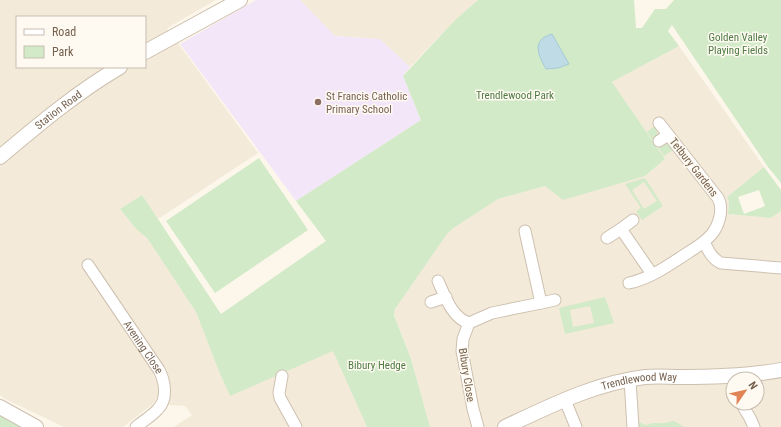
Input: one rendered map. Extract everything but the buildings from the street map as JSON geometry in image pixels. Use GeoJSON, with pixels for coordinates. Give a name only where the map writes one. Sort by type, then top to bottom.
{"type":"FeatureCollection","features":[{"type":"Feature","properties":{"kind":"street"},"geometry":{"type":"LineString","coordinates":[[146,51],[240,0]]}},
{"type":"Feature","properties":{"kind":"street","name":"Station Road"},"geometry":{"type":"LineString","coordinates":[[0,158],[42,121],[118,68]]}},
{"type":"Feature","properties":{"kind":"street","name":"Tetbury Gardens"},"geometry":{"type":"LineString","coordinates":[[629,283],[652,274],[669,265],[704,242],[711,236],[717,226],[721,213],[721,204],[716,194],[659,123]]}},
{"type":"Feature","properties":{"kind":"street","name":"Tetbury Gardens"},"geometry":{"type":"LineString","coordinates":[[659,141],[668,135]]}},
{"type":"Feature","properties":{"kind":"street"},"geometry":{"type":"LineString","coordinates":[[606,238],[633,220]]}},
{"type":"Feature","properties":{"kind":"street"},"geometry":{"type":"LineString","coordinates":[[620,229],[652,274]]}},
{"type":"Feature","properties":{"kind":"street"},"geometry":{"type":"LineString","coordinates":[[524,231],[541,303]]}},
{"type":"Feature","properties":{"kind":"street"},"geometry":{"type":"LineString","coordinates":[[704,242],[713,257],[721,263],[781,268]]}},
{"type":"Feature","properties":{"kind":"street","name":"Avening Close"},"geometry":{"type":"LineString","coordinates":[[88,265],[159,370],[163,379],[163,398],[160,406],[136,427]]}},
{"type":"Feature","properties":{"kind":"street"},"geometry":{"type":"LineString","coordinates":[[438,281],[455,314],[469,323],[492,313],[555,300]]}},
{"type":"Feature","properties":{"kind":"street"},"geometry":{"type":"LineString","coordinates":[[431,302],[446,296]]}},
{"type":"Feature","properties":{"kind":"street","name":"Bibury Close"},"geometry":{"type":"LineString","coordinates":[[469,323],[463,339],[462,351],[478,427]]}},
{"type":"Feature","properties":{"kind":"street","name":"Trendlewood Way"},"geometry":{"type":"LineString","coordinates":[[765,372],[781,370]]}},
{"type":"Feature","properties":{"kind":"street"},"geometry":{"type":"LineString","coordinates":[[282,376],[279,393],[280,398],[296,427]]}},
{"type":"Feature","properties":{"kind":"street","name":"Trendlewood Way"},"geometry":{"type":"LineString","coordinates":[[505,427],[565,400],[593,390],[630,380],[657,376],[725,377]]}},
{"type":"Feature","properties":{"kind":"street"},"geometry":{"type":"LineString","coordinates":[[630,380],[633,427]]}},
{"type":"Feature","properties":{"kind":"street"},"geometry":{"type":"LineString","coordinates":[[565,400],[576,427]]}},
{"type":"Feature","properties":{"kind":"street"},"geometry":{"type":"LineString","coordinates":[[0,407],[36,427]]}},
{"type":"Feature","properties":{"kind":"street"},"geometry":{"type":"LineString","coordinates":[[746,411],[754,427]]}},
{"type":"Feature","properties":{"kind":"shaded area"},"geometry":{"type":"Polygon","coordinates":[[[0,0],[216,0],[167,28],[258,153],[158,219],[142,195],[120,209],[137,230],[147,238],[196,312],[218,369],[230,395],[333,350],[367,427],[174,427],[192,415],[185,406],[169,405],[158,396],[154,403],[123,427],[64,427],[5,399],[0,395],[0,0]]]}},
{"type":"Feature","properties":{"kind":"shaded area","name":"St Francis Catholic Primary School"},"geometry":{"type":"Polygon","coordinates":[[[256,0],[300,0],[335,36],[380,39],[410,67],[403,76],[421,120],[296,201],[180,44],[256,0]]]}},
{"type":"Feature","properties":{"kind":"shaded area"},"geometry":{"type":"Polygon","coordinates":[[[300,0],[478,0],[455,20],[410,67],[380,39],[335,36],[300,0]]]}},
{"type":"Feature","properties":{"kind":"shaded area"},"geometry":{"type":"Polygon","coordinates":[[[679,46],[764,167],[727,197],[729,202],[728,214],[771,218],[781,211],[781,427],[430,427],[411,359],[394,314],[395,309],[447,234],[452,229],[498,199],[545,186],[563,199],[645,176],[665,159],[612,82],[679,46]]]}},
{"type":"Feature","properties":{"kind":"green space","name":"Trendlewood Park"},"geometry":{"type":"Polygon","coordinates":[[[478,0],[634,0],[636,28],[642,28],[655,9],[666,9],[674,0],[781,0],[781,183],[768,167],[672,25],[668,31],[679,46],[612,82],[665,159],[645,176],[563,200],[545,186],[498,199],[452,229],[447,234],[395,309],[394,315],[411,359],[430,427],[367,427],[333,351],[230,396],[196,312],[147,238],[137,230],[120,209],[142,195],[221,314],[326,241],[296,201],[421,120],[403,76],[455,20],[478,0]]]}},
{"type":"Feature","properties":{"kind":"green space"},"geometry":{"type":"Polygon","coordinates":[[[655,126],[657,134],[654,142],[647,132],[655,126]]]}},
{"type":"Feature","properties":{"kind":"green space"},"geometry":{"type":"Polygon","coordinates":[[[662,144],[668,145],[674,149],[664,156],[658,147],[662,144]]]}},
{"type":"Feature","properties":{"kind":"green space"},"geometry":{"type":"Polygon","coordinates":[[[259,158],[308,230],[215,293],[166,221],[259,158]]]}},
{"type":"Feature","properties":{"kind":"green space"},"geometry":{"type":"Polygon","coordinates":[[[764,167],[781,190],[781,211],[771,218],[728,214],[729,202],[727,197],[764,167]],[[759,190],[738,197],[744,214],[765,206],[759,190]]]}},
{"type":"Feature","properties":{"kind":"green space"},"geometry":{"type":"Polygon","coordinates":[[[645,178],[663,206],[642,220],[636,211],[641,208],[625,184],[645,178]],[[644,182],[632,190],[644,209],[657,201],[644,182]]]}},
{"type":"Feature","properties":{"kind":"green space"},"geometry":{"type":"Polygon","coordinates":[[[605,297],[614,323],[565,334],[559,308],[605,297]],[[590,306],[570,310],[573,327],[594,323],[590,306]]]}},
{"type":"Feature","properties":{"kind":"green space"},"geometry":{"type":"Polygon","coordinates":[[[0,415],[21,427],[0,427],[0,415]]]}},
{"type":"Feature","properties":{"kind":"green space"},"geometry":{"type":"Polygon","coordinates":[[[672,421],[684,427],[638,427],[639,422],[645,425],[672,421]]]}},
{"type":"Feature","properties":{"kind":"water"},"geometry":{"type":"Polygon","coordinates":[[[552,34],[569,64],[558,68],[546,69],[538,48],[541,40],[552,34]]]}},
{"type":"Feature","properties":{"kind":"place","name":"St Francis Catholic Primary School"},"geometry":{"type":"Point","coordinates":[318,102]}},
{"type":"Feature","properties":{"kind":"park label","name":"Golden Valley Playing Fields"},"geometry":{"type":"Point","coordinates":[738,43]}},
{"type":"Feature","properties":{"kind":"park label","name":"Bibury Hedge"},"geometry":{"type":"Point","coordinates":[377,365]}}]}
